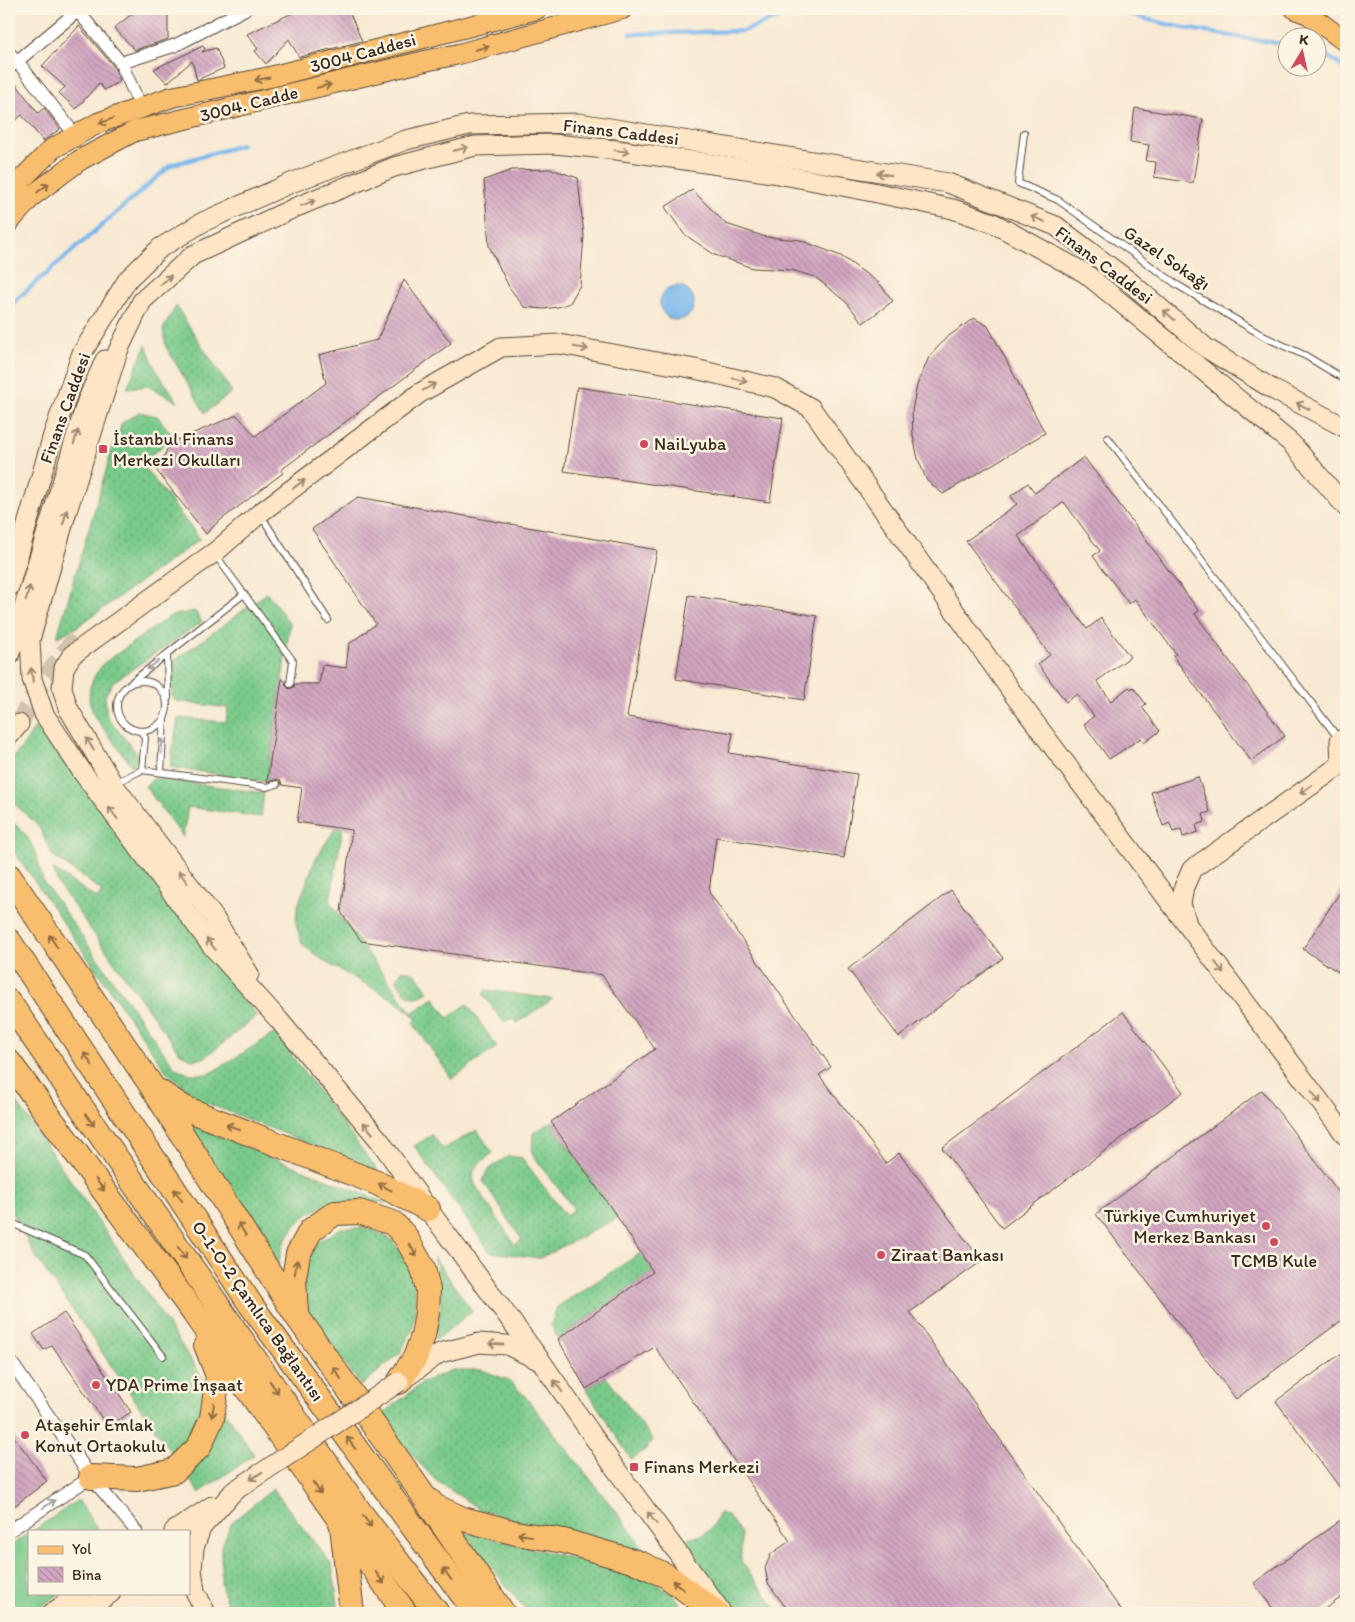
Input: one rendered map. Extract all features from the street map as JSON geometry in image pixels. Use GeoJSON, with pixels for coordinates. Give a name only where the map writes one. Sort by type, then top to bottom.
{"type":"FeatureCollection","features":[{"type":"Feature","properties":{"kind":"highway"},"geometry":{"type":"LineString","coordinates":[[9,876],[151,1085],[296,1315],[416,1484],[503,1613]]}},
{"type":"Feature","properties":{"kind":"highway","name":"O-1-O-2 Çamlıca Bağlantısı"},"geometry":{"type":"LineString","coordinates":[[9,941],[251,1305],[476,1613]]}},
{"type":"Feature","properties":{"kind":"highway","name":"O-1-O-2 Çamlıca Bağlantısı"},"geometry":{"type":"LineString","coordinates":[[9,1002],[362,1514],[437,1613]]}},
{"type":"Feature","properties":{"kind":"highway"},"geometry":{"type":"LineString","coordinates":[[9,1062],[194,1313],[405,1613]]}},
{"type":"Feature","properties":{"kind":"highway"},"geometry":{"type":"LineString","coordinates":[[151,1085],[184,1108],[377,1182],[428,1209]]}},
{"type":"Feature","properties":{"kind":"highway"},"geometry":{"type":"LineString","coordinates":[[296,1315],[294,1278],[298,1254],[311,1230],[335,1213],[359,1212],[393,1223],[405,1236],[423,1268],[428,1290],[423,1336],[415,1358],[399,1382]]}},
{"type":"Feature","properties":{"kind":"highway"},"geometry":{"type":"LineString","coordinates":[[91,1476],[137,1479],[174,1471],[199,1447],[212,1418],[218,1376],[194,1313]]}},
{"type":"Feature","properties":{"kind":"highway"},"geometry":{"type":"LineString","coordinates":[[416,1484],[434,1506],[463,1519],[516,1533],[564,1541],[639,1563],[667,1576],[718,1613]]}},
{"type":"Feature","properties":{"kind":"highway"},"geometry":{"type":"LineString","coordinates":[[342,1524],[352,1613]]}},
{"type":"Feature","properties":{"kind":"main road"},"geometry":{"type":"LineString","coordinates":[[428,36],[472,16],[479,9]]}},
{"type":"Feature","properties":{"kind":"main road"},"geometry":{"type":"LineString","coordinates":[[516,38],[622,9]]}},
{"type":"Feature","properties":{"kind":"main road"},"geometry":{"type":"LineString","coordinates":[[1295,9],[1308,14],[1346,42]]}},
{"type":"Feature","properties":{"kind":"main road"},"geometry":{"type":"LineString","coordinates":[[534,11],[564,24]]}},
{"type":"Feature","properties":{"kind":"main road"},"geometry":{"type":"LineString","coordinates":[[516,38],[538,22],[534,11]]}},
{"type":"Feature","properties":{"kind":"main road","name":"3004 Caddesi"},"geometry":{"type":"LineString","coordinates":[[76,136],[98,123],[172,97],[270,78],[428,36],[534,11]]}},
{"type":"Feature","properties":{"kind":"main road","name":"3004. Cadde"},"geometry":{"type":"LineString","coordinates":[[9,222],[32,196],[80,160],[135,131],[459,54],[516,38]]}},
{"type":"Feature","properties":{"kind":"main road"},"geometry":{"type":"LineString","coordinates":[[11,184],[52,149],[76,136]]}},
{"type":"Feature","properties":{"kind":"street"},"geometry":{"type":"LineString","coordinates":[[120,63],[176,45],[245,9]]}},
{"type":"Feature","properties":{"kind":"street"},"geometry":{"type":"LineString","coordinates":[[76,136],[12,60],[78,10],[120,63],[142,108]]}},
{"type":"Feature","properties":{"kind":"street","name":"Finans Caddesi"},"geometry":{"type":"LineString","coordinates":[[9,587],[53,435],[82,353],[128,279],[160,248],[202,222],[291,183],[406,140],[469,125],[579,123],[948,183],[1056,226],[1129,281],[1206,348],[1274,390],[1346,428]]}},
{"type":"Feature","properties":{"kind":"street","name":"Finans Caddesi"},"geometry":{"type":"LineString","coordinates":[[9,656],[87,401],[116,337],[142,301],[193,255],[294,208],[394,167],[475,146],[554,144],[617,150],[772,173],[953,209],[993,223],[1085,273],[1291,443],[1346,507]]}},
{"type":"Feature","properties":{"kind":"street","name":"Finans Caddesi"},"geometry":{"type":"LineString","coordinates":[[142,301],[118,351],[67,511],[30,640],[32,679],[44,714],[83,773],[211,945],[278,1019]]}},
{"type":"Feature","properties":{"kind":"street"},"geometry":{"type":"LineString","coordinates":[[723,1613],[615,1468],[541,1361],[380,1141],[278,1019],[213,916],[113,784],[68,708],[62,688],[64,668],[72,655],[213,552],[260,513],[420,393],[501,347],[559,344],[695,369],[775,388],[811,408],[1014,695],[1346,1136]]}},
{"type":"Feature","properties":{"kind":"street"},"geometry":{"type":"LineString","coordinates":[[76,638],[214,541],[260,513]]}},
{"type":"Feature","properties":{"kind":"street"},"geometry":{"type":"LineString","coordinates":[[1189,928],[1181,904],[1184,887],[1192,869],[1344,763],[1344,742]]}},
{"type":"Feature","properties":{"kind":"street"},"geometry":{"type":"LineString","coordinates":[[176,1530],[440,1353],[479,1343],[507,1345],[541,1361]]}},
{"type":"Feature","properties":{"kind":"street"},"geometry":{"type":"LineString","coordinates":[[9,1359],[91,1476],[135,1530]]}},
{"type":"Feature","properties":{"kind":"street"},"geometry":{"type":"LineString","coordinates":[[9,1531],[91,1476]]}},
{"type":"Feature","properties":{"kind":"street"},"geometry":{"type":"LineString","coordinates":[[206,1613],[195,1591],[192,1570],[194,1548],[201,1528],[234,1491]]}},
{"type":"Feature","properties":{"kind":"street"},"geometry":{"type":"LineString","coordinates":[[52,1613],[80,1594]]}},
{"type":"Feature","properties":{"kind":"street"},"geometry":{"type":"LineString","coordinates":[[81,1613],[110,1594]]}},
{"type":"Feature","properties":{"kind":"street"},"geometry":{"type":"LineString","coordinates":[[186,1594],[200,1613]]}},
{"type":"Feature","properties":{"kind":"lane","name":"Gazel Sokağı"},"geometry":{"type":"LineString","coordinates":[[1024,133],[1018,183],[1058,200],[1179,286],[1265,337],[1306,356],[1346,380]]}},
{"type":"Feature","properties":{"kind":"lane"},"geometry":{"type":"LineString","coordinates":[[1108,438],[1344,742]]}},
{"type":"Feature","properties":{"kind":"lane"},"geometry":{"type":"LineString","coordinates":[[260,513],[328,620]]}},
{"type":"Feature","properties":{"kind":"lane"},"geometry":{"type":"LineString","coordinates":[[213,552],[293,661],[290,684]]}},
{"type":"Feature","properties":{"kind":"lane"},"geometry":{"type":"LineString","coordinates":[[167,654],[168,711],[158,726],[150,730],[133,730],[121,720],[118,712],[118,696],[122,690],[128,684],[244,594]]}},
{"type":"Feature","properties":{"kind":"lane"},"geometry":{"type":"LineString","coordinates":[[128,684],[143,680],[152,682],[160,687],[168,702]]}},
{"type":"Feature","properties":{"kind":"lane"},"geometry":{"type":"LineString","coordinates":[[161,772],[164,719]]}},
{"type":"Feature","properties":{"kind":"lane"},"geometry":{"type":"LineString","coordinates":[[141,731],[145,738],[142,770]]}},
{"type":"Feature","properties":{"kind":"lane"},"geometry":{"type":"LineString","coordinates":[[113,784],[142,770],[267,787],[277,784]]}},
{"type":"Feature","properties":{"kind":"lane"},"geometry":{"type":"LineString","coordinates":[[9,1222],[86,1255],[164,1356]]}},
{"type":"Feature","properties":{"kind":"green space"},"geometry":{"type":"Polygon","coordinates":[[[176,306],[232,392],[205,413],[166,347],[163,329],[176,306]]]}},
{"type":"Feature","properties":{"kind":"green space"},"geometry":{"type":"Polygon","coordinates":[[[146,345],[155,368],[178,402],[149,386],[127,388],[146,345]]]}},
{"type":"Feature","properties":{"kind":"green space"},"geometry":{"type":"Polygon","coordinates":[[[139,412],[157,416],[174,437],[141,463],[200,539],[74,629],[57,637],[112,450],[122,423],[139,412]]]}},
{"type":"Feature","properties":{"kind":"green space"},"geometry":{"type":"Polygon","coordinates":[[[267,593],[290,624],[267,782],[170,767],[178,718],[226,722],[228,708],[175,701],[172,696],[174,661],[267,593]]]}},
{"type":"Feature","properties":{"kind":"green space"},"geometry":{"type":"Polygon","coordinates":[[[195,611],[202,622],[113,682],[105,696],[107,717],[139,756],[132,766],[94,716],[89,701],[90,687],[95,675],[104,663],[170,616],[195,611]]]}},
{"type":"Feature","properties":{"kind":"green space"},"geometry":{"type":"Polygon","coordinates":[[[39,721],[173,907],[257,1016],[204,1058],[193,1060],[179,1052],[58,884],[53,869],[97,899],[102,891],[53,856],[38,825],[9,799],[9,762],[23,746],[39,721]]]}},
{"type":"Feature","properties":{"kind":"green space"},"geometry":{"type":"Polygon","coordinates":[[[155,778],[264,793],[261,817],[188,807],[183,837],[145,786],[155,778]]]}},
{"type":"Feature","properties":{"kind":"green space"},"geometry":{"type":"Polygon","coordinates":[[[9,819],[23,833],[32,846],[43,881],[175,1068],[191,1074],[209,1074],[275,1033],[378,1171],[199,1100],[166,1071],[9,844],[9,819]]]}},
{"type":"Feature","properties":{"kind":"green space"},"geometry":{"type":"Polygon","coordinates":[[[338,824],[343,827],[330,902],[412,1013],[434,998],[448,1018],[467,1004],[497,1047],[452,1079],[413,1023],[417,1020],[412,1014],[391,998],[325,962],[302,944],[296,924],[297,908],[315,860],[338,824]]]}},
{"type":"Feature","properties":{"kind":"green space"},"geometry":{"type":"Polygon","coordinates":[[[402,971],[415,974],[428,992],[418,997],[407,994],[397,981],[398,975],[402,971]]]}},
{"type":"Feature","properties":{"kind":"green space"},"geometry":{"type":"Polygon","coordinates":[[[486,990],[553,999],[517,1023],[513,1018],[503,1022],[483,994],[486,990]]]}},
{"type":"Feature","properties":{"kind":"green space"},"geometry":{"type":"Polygon","coordinates":[[[9,1091],[127,1263],[254,1455],[199,1493],[34,1254],[9,1207],[9,1091]]]}},
{"type":"Feature","properties":{"kind":"green space"},"geometry":{"type":"Polygon","coordinates":[[[551,1122],[618,1218],[540,1258],[490,1252],[414,1146],[432,1135],[443,1149],[477,1130],[493,1153],[477,1166],[473,1174],[475,1185],[515,1245],[522,1240],[483,1181],[490,1169],[509,1156],[522,1158],[566,1216],[574,1209],[532,1154],[533,1133],[551,1122]]]}},
{"type":"Feature","properties":{"kind":"green space"},"geometry":{"type":"Polygon","coordinates":[[[189,1124],[386,1203],[342,1202],[316,1209],[294,1227],[285,1241],[278,1268],[189,1124]]]}},
{"type":"Feature","properties":{"kind":"green space"},"geometry":{"type":"Polygon","coordinates":[[[341,1228],[369,1228],[391,1239],[410,1265],[416,1302],[413,1328],[400,1353],[361,1386],[311,1316],[302,1292],[306,1264],[317,1243],[341,1228]]]}},
{"type":"Feature","properties":{"kind":"green space"},"geometry":{"type":"Polygon","coordinates":[[[641,1253],[653,1272],[558,1339],[551,1325],[557,1307],[641,1253]]]}},
{"type":"Feature","properties":{"kind":"green space"},"geometry":{"type":"Polygon","coordinates":[[[434,1257],[472,1311],[435,1341],[441,1308],[440,1283],[434,1257]]]}},
{"type":"Feature","properties":{"kind":"green space"},"geometry":{"type":"Polygon","coordinates":[[[452,1370],[482,1370],[508,1380],[525,1396],[631,1531],[649,1557],[535,1528],[479,1509],[434,1479],[378,1417],[425,1381],[452,1370]]]}},
{"type":"Feature","properties":{"kind":"green space"},"geometry":{"type":"Polygon","coordinates":[[[606,1377],[653,1440],[644,1451],[631,1459],[586,1389],[606,1377]]]}},
{"type":"Feature","properties":{"kind":"green space"},"geometry":{"type":"Polygon","coordinates":[[[273,1489],[332,1565],[338,1604],[336,1613],[229,1613],[221,1584],[221,1547],[232,1522],[273,1489]]]}},
{"type":"Feature","properties":{"kind":"green space"},"geometry":{"type":"Polygon","coordinates":[[[78,1500],[98,1530],[34,1530],[78,1500]]]}},
{"type":"Feature","properties":{"kind":"green space"},"geometry":{"type":"Polygon","coordinates":[[[719,1513],[727,1515],[741,1533],[741,1561],[779,1613],[736,1613],[682,1540],[706,1533],[713,1526],[719,1513]]]}},
{"type":"Feature","properties":{"kind":"green space"},"geometry":{"type":"Polygon","coordinates":[[[463,1531],[646,1577],[674,1595],[688,1613],[528,1613],[463,1531]]]}},
{"type":"Feature","properties":{"kind":"green space"},"geometry":{"type":"Polygon","coordinates":[[[28,1534],[28,1594],[60,1594],[31,1613],[9,1613],[9,1547],[28,1534]]]}},
{"type":"Feature","properties":{"kind":"water"},"geometry":{"type":"Polygon","coordinates":[[[677,286],[689,291],[694,303],[689,315],[677,320],[665,315],[660,303],[665,291],[677,286]]]}},
{"type":"Feature","properties":{"kind":"building"},"geometry":{"type":"Polygon","coordinates":[[[138,9],[168,9],[168,39],[135,50],[114,28],[138,9]]]}},
{"type":"Feature","properties":{"kind":"building"},"geometry":{"type":"Polygon","coordinates":[[[301,9],[348,9],[362,41],[299,57],[289,39],[266,64],[255,51],[258,49],[247,34],[301,9]]]}},
{"type":"Feature","properties":{"kind":"building"},"geometry":{"type":"Polygon","coordinates":[[[79,26],[114,67],[120,81],[104,90],[99,83],[76,109],[59,93],[65,87],[42,66],[79,26]]]}},
{"type":"Feature","properties":{"kind":"building"},"geometry":{"type":"Polygon","coordinates":[[[203,46],[205,49],[202,52],[216,48],[224,68],[197,80],[192,61],[167,83],[154,69],[203,46]]]}},
{"type":"Feature","properties":{"kind":"building"},"geometry":{"type":"Polygon","coordinates":[[[16,84],[38,113],[44,108],[60,129],[43,141],[22,115],[9,126],[9,89],[16,84]]]}},
{"type":"Feature","properties":{"kind":"building"},"geometry":{"type":"Polygon","coordinates":[[[1135,108],[1203,119],[1193,183],[1154,177],[1156,162],[1146,161],[1149,145],[1130,142],[1135,108]]]}},
{"type":"Feature","properties":{"kind":"building"},"geometry":{"type":"Polygon","coordinates":[[[551,169],[578,178],[584,236],[580,285],[570,303],[544,309],[524,307],[509,287],[489,246],[484,180],[512,170],[551,169]]]}},
{"type":"Feature","properties":{"kind":"building"},"geometry":{"type":"Polygon","coordinates":[[[692,190],[726,224],[766,237],[800,240],[841,256],[879,283],[893,301],[863,323],[846,302],[815,277],[791,270],[753,268],[715,255],[684,234],[665,207],[692,190]]]}},
{"type":"Feature","properties":{"kind":"building"},"geometry":{"type":"Polygon","coordinates":[[[404,280],[451,343],[281,470],[283,473],[218,522],[206,534],[157,471],[170,443],[237,415],[255,436],[326,383],[319,355],[377,340],[404,280]]]}},
{"type":"Feature","properties":{"kind":"building"},"geometry":{"type":"Polygon","coordinates":[[[974,318],[988,326],[1045,433],[943,494],[927,481],[918,459],[913,436],[912,411],[917,385],[929,357],[946,338],[974,318]]]}},
{"type":"Feature","properties":{"kind":"building"},"geometry":{"type":"Polygon","coordinates":[[[577,387],[783,418],[770,502],[564,471],[577,387]]]}},
{"type":"Feature","properties":{"kind":"building"},"geometry":{"type":"Polygon","coordinates":[[[1084,457],[1199,611],[1195,614],[1285,736],[1251,761],[1173,656],[1176,654],[1135,599],[1129,604],[1093,556],[1100,551],[1064,502],[1018,536],[1087,629],[1101,618],[1130,657],[1097,681],[1111,701],[1129,687],[1131,689],[1133,687],[1146,704],[1142,707],[1160,731],[1144,743],[1141,738],[1109,759],[1084,724],[1094,716],[1077,694],[1066,702],[1038,664],[1050,655],[966,541],[1017,504],[1011,496],[1028,483],[1035,493],[1084,457]]]}},
{"type":"Feature","properties":{"kind":"building"},"geometry":{"type":"Polygon","coordinates":[[[358,497],[657,550],[627,717],[733,733],[729,753],[857,774],[844,858],[716,837],[709,892],[831,1067],[819,1075],[886,1163],[899,1153],[982,1261],[910,1312],[1123,1613],[790,1613],[768,1583],[765,1568],[771,1554],[790,1541],[655,1347],[586,1389],[558,1339],[653,1272],[551,1122],[655,1049],[602,975],[361,941],[341,912],[352,830],[297,822],[302,788],[282,785],[278,779],[267,782],[282,679],[289,689],[294,687],[295,684],[319,684],[322,665],[346,668],[349,644],[376,624],[312,529],[358,497]]]}},
{"type":"Feature","properties":{"kind":"building"},"geometry":{"type":"Polygon","coordinates":[[[689,595],[817,616],[804,700],[676,679],[689,595]]]}},
{"type":"Feature","properties":{"kind":"building"},"geometry":{"type":"Polygon","coordinates":[[[1198,777],[1210,812],[1203,814],[1205,822],[1196,825],[1198,832],[1183,837],[1181,829],[1173,832],[1170,823],[1163,826],[1151,792],[1198,777]]]}},
{"type":"Feature","properties":{"kind":"building"},"geometry":{"type":"Polygon","coordinates":[[[1346,883],[1346,977],[1303,949],[1346,883]]]}},
{"type":"Feature","properties":{"kind":"building"},"geometry":{"type":"Polygon","coordinates":[[[951,890],[1003,958],[899,1037],[848,969],[951,890]]]}},
{"type":"Feature","properties":{"kind":"building"},"geometry":{"type":"Polygon","coordinates":[[[1123,1012],[1183,1092],[1002,1228],[942,1148],[1123,1012]]]}},
{"type":"Feature","properties":{"kind":"building"},"geometry":{"type":"Polygon","coordinates":[[[1262,1090],[1346,1202],[1346,1317],[1236,1399],[1096,1214],[1262,1090]]]}},
{"type":"Feature","properties":{"kind":"building","name":"YDA Prime İnşaat"},"geometry":{"type":"Polygon","coordinates":[[[64,1313],[131,1412],[108,1427],[52,1345],[44,1350],[33,1334],[64,1313]]]}},
{"type":"Feature","properties":{"kind":"building"},"geometry":{"type":"Polygon","coordinates":[[[1346,1350],[1346,1496],[1276,1401],[1346,1350]]]}},
{"type":"Feature","properties":{"kind":"building"},"geometry":{"type":"Polygon","coordinates":[[[9,1430],[47,1481],[9,1510],[9,1430]]]}},
{"type":"Feature","properties":{"kind":"building"},"geometry":{"type":"Polygon","coordinates":[[[1346,1516],[1346,1594],[1319,1613],[1276,1613],[1254,1583],[1346,1516]]]}},
{"type":"Feature","properties":{"kind":"waterway"},"geometry":{"type":"LineString","coordinates":[[631,34],[744,31],[771,20],[815,9]]}},
{"type":"Feature","properties":{"kind":"waterway"},"geometry":{"type":"LineString","coordinates":[[1114,9],[1178,27],[1278,43]]}},
{"type":"Feature","properties":{"kind":"waterway"},"geometry":{"type":"LineString","coordinates":[[1328,57],[1342,66],[1346,72]]}},
{"type":"Feature","properties":{"kind":"waterway"},"geometry":{"type":"LineString","coordinates":[[9,306],[171,165],[242,145]]}},
{"type":"Feature","properties":{"kind":"tunnel"},"geometry":{"type":"LineString","coordinates":[[19,724],[38,688],[76,638]]}},
{"type":"Feature","properties":{"kind":"place","name":"NaiLyuba"},"geometry":{"type":"Point","coordinates":[644,444]}},
{"type":"Feature","properties":{"kind":"place","name":"İstanbul Finans Merkezi Okulları"},"geometry":{"type":"Point","coordinates":[103,449]}},
{"type":"Feature","properties":{"kind":"place","name":"Türkiye Cumhuriyet Merkez Bankası"},"geometry":{"type":"Point","coordinates":[1266,1226]}},
{"type":"Feature","properties":{"kind":"place","name":"TCMB Kule"},"geometry":{"type":"Point","coordinates":[1274,1242]}},
{"type":"Feature","properties":{"kind":"place","name":"Ziraat Bankası"},"geometry":{"type":"Point","coordinates":[881,1255]}},
{"type":"Feature","properties":{"kind":"place","name":"YDA Prime İnşaat"},"geometry":{"type":"Point","coordinates":[96,1385]}},
{"type":"Feature","properties":{"kind":"place","name":"Ataşehir Emlak Konut Ortaokulu"},"geometry":{"type":"Point","coordinates":[25,1435]}},
{"type":"Feature","properties":{"kind":"place","name":"Finans Merkezi"},"geometry":{"type":"Point","coordinates":[634,1467]}}]}
